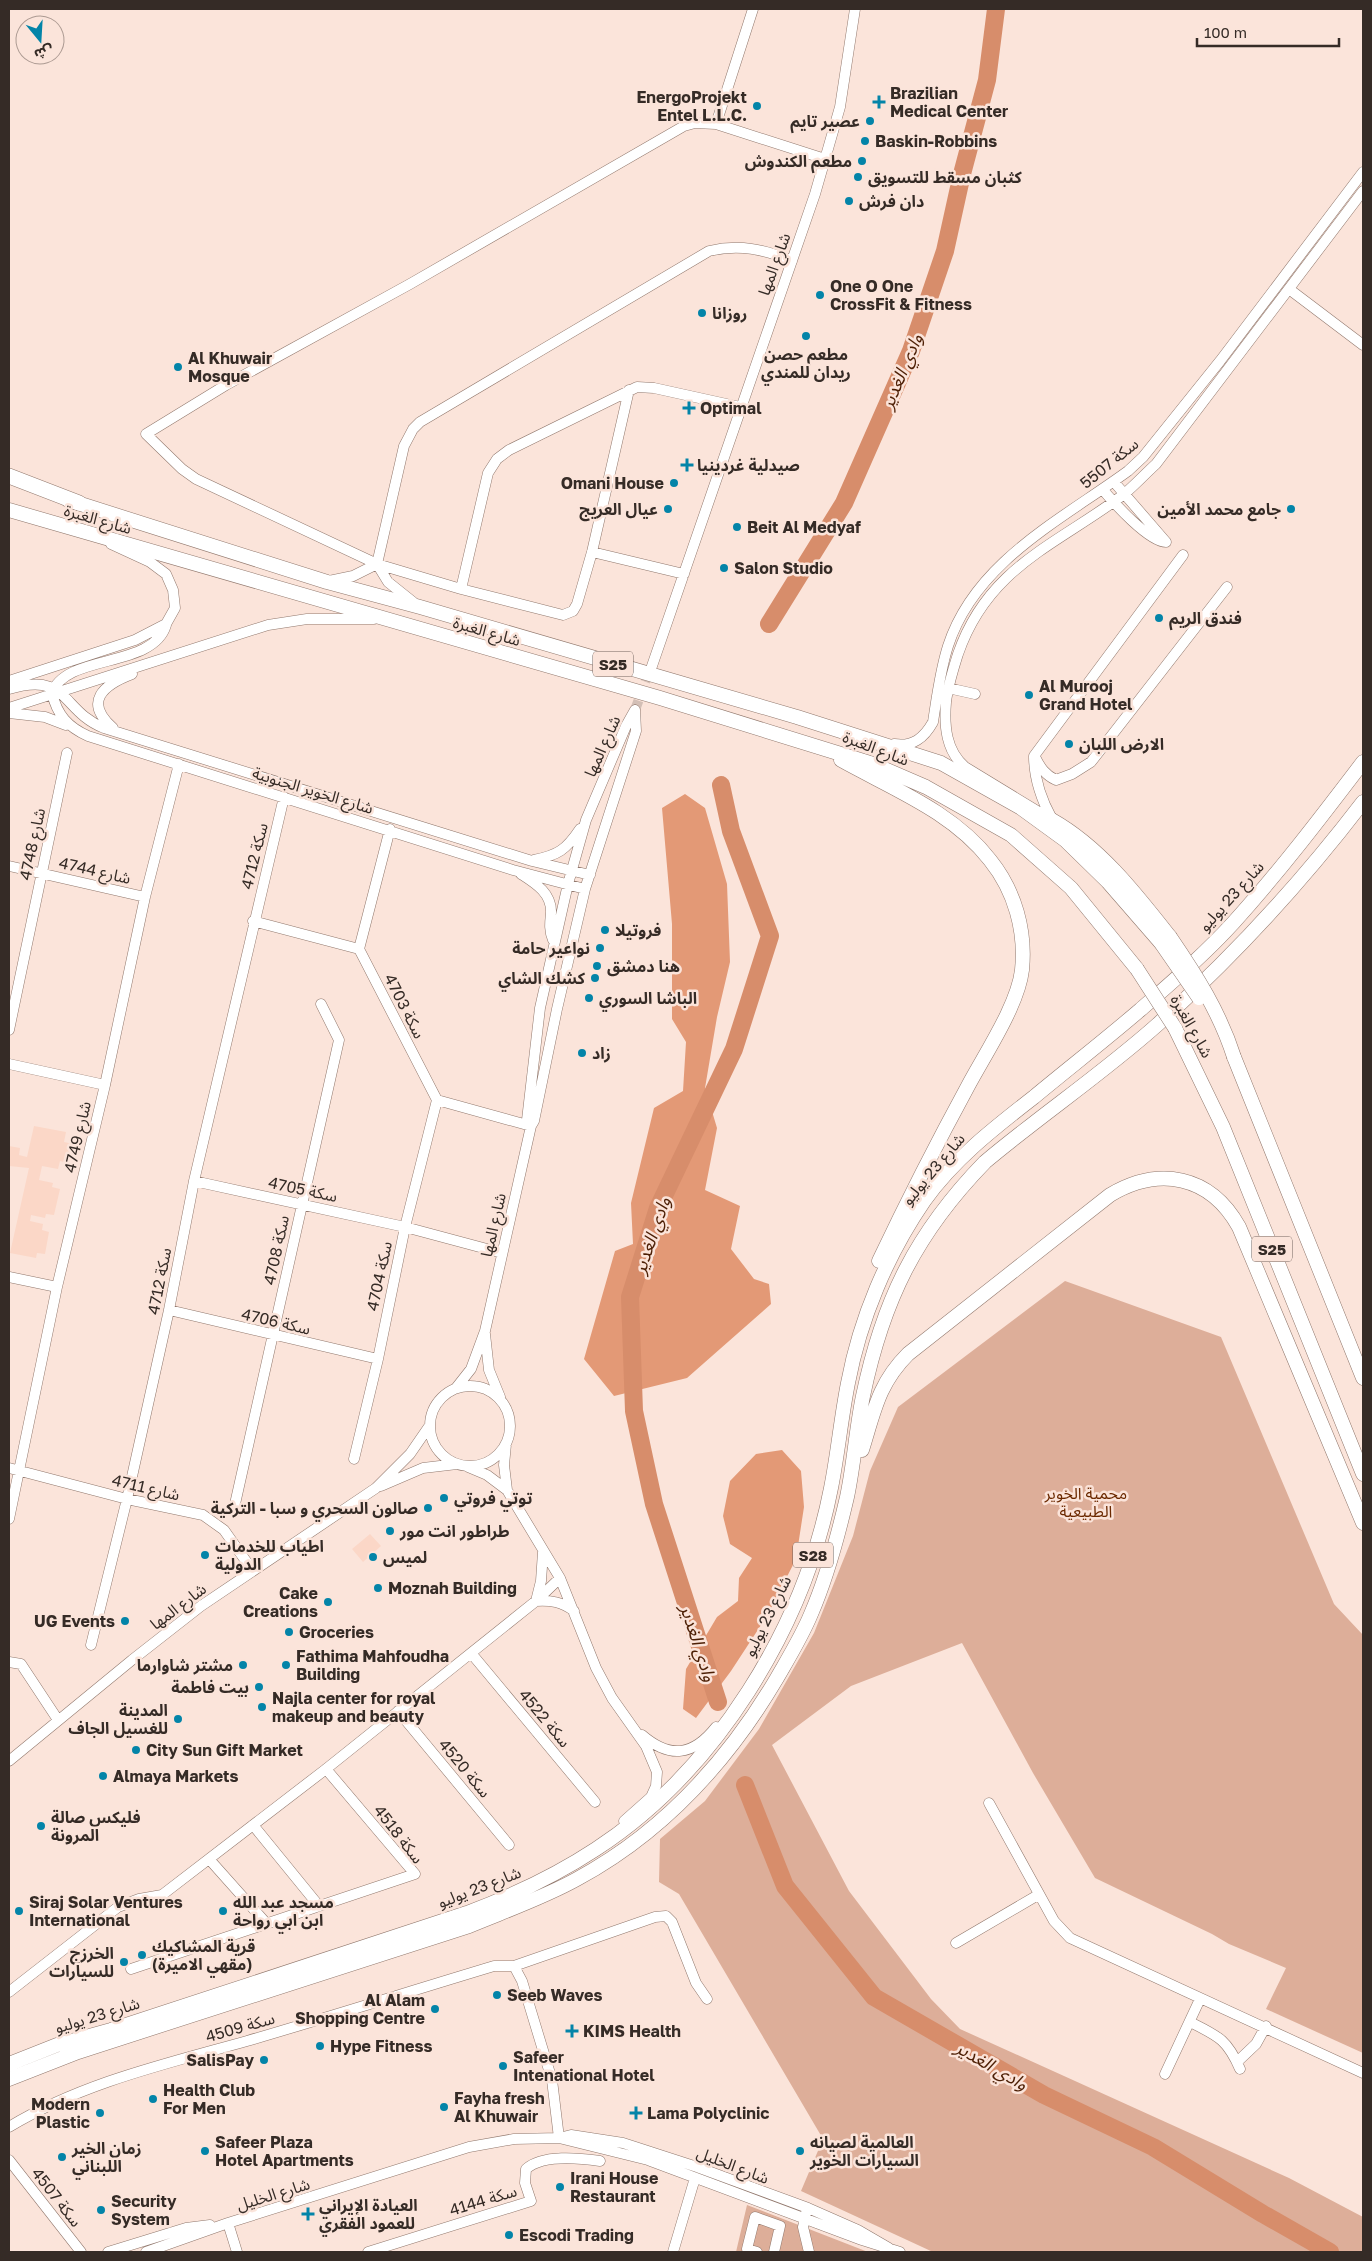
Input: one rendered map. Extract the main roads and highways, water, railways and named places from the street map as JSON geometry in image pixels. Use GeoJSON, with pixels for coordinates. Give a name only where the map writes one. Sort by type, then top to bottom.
{"type":"FeatureCollection","features":[{"type":"Feature","properties":{"kind":"highway"},"geometry":{"type":"LineString","coordinates":[[9,476],[79,503]]}},
{"type":"Feature","properties":{"kind":"main road","name":"شارع الغبرة"},"geometry":{"type":"LineString","coordinates":[[9,484],[79,503],[326,582],[420,607],[877,742],[941,763],[1021,808],[1065,840],[1166,940],[1188,982],[1234,1057],[1363,1378]]}},
{"type":"Feature","properties":{"kind":"main road","name":"شارع الغبرة"},"geometry":{"type":"LineString","coordinates":[[9,510],[814,744],[873,764],[926,787],[1011,835],[1071,888],[1137,969],[1175,1028],[1223,1127],[1363,1474]]}},
{"type":"Feature","properties":{"kind":"main road"},"geometry":{"type":"LineString","coordinates":[[814,744],[869,775],[915,797],[977,846],[990,859],[1011,893],[1021,930],[1023,951],[1022,972],[1011,1006],[948,1122],[878,1263],[859,1310],[847,1350],[848,1381]]}},
{"type":"Feature","properties":{"kind":"main road","name":"شارع 23 يوليو"},"geometry":{"type":"LineString","coordinates":[[9,2064],[57,2045],[111,2030],[467,1913],[513,1895],[596,1849],[624,1829],[666,1792],[724,1727],[760,1672],[799,1597],[831,1490],[848,1381],[864,1323],[886,1266],[903,1234],[926,1199],[950,1170],[985,1135],[1108,1038],[1232,924],[1321,817],[1363,762]]}},
{"type":"Feature","properties":{"kind":"main road","name":"شارع 23 يوليو"},"geometry":{"type":"LineString","coordinates":[[9,2079],[78,2052],[470,1926],[577,1880],[648,1832],[687,1797],[716,1765],[753,1718],[811,1615],[824,1579],[847,1496],[863,1399],[874,1351],[886,1312],[922,1238],[944,1208],[985,1162],[1157,1025],[1259,926],[1296,886],[1363,802]]}},
{"type":"Feature","properties":{"kind":"main road"},"geometry":{"type":"LineString","coordinates":[[1052,820],[1082,841],[1110,867],[1144,905],[1166,940]]}},
{"type":"Feature","properties":{"kind":"main road"},"geometry":{"type":"LineString","coordinates":[[847,1496],[880,1392],[896,1366],[908,1354],[1110,1195],[1139,1180],[1170,1177],[1184,1180],[1210,1194],[1224,1205],[1236,1221],[1363,1522]]}},
{"type":"Feature","properties":{"kind":"waterway","name":"وادي الغدير"},"geometry":{"type":"LineString","coordinates":[[769,624],[844,503],[911,351],[945,251],[962,174],[987,80],[996,9]]}},
{"type":"Feature","properties":{"kind":"waterway","name":"وادي الغدير"},"geometry":{"type":"LineString","coordinates":[[718,1702],[654,1504],[634,1411],[630,1297],[658,1208],[734,1049],[770,936],[731,831],[721,785]]}},
{"type":"Feature","properties":{"kind":"waterway","name":"وادي الغدير"},"geometry":{"type":"LineString","coordinates":[[745,1785],[785,1886],[874,1997],[1044,2095],[1153,2147],[1263,2214],[1330,2252]]}},
{"type":"Feature","properties":{"kind":"tunnel"},"geometry":{"type":"LineString","coordinates":[[635,710],[650,669]]}},
{"type":"Feature","properties":{"kind":"place","name":"Brazilian Medical Center"},"geometry":{"type":"Point","coordinates":[879,102]}},
{"type":"Feature","properties":{"kind":"place","name":"EnergoProjekt Entel L.L.C."},"geometry":{"type":"Point","coordinates":[757,106]}},
{"type":"Feature","properties":{"kind":"place","name":"عصير تايم"},"geometry":{"type":"Point","coordinates":[870,121]}},
{"type":"Feature","properties":{"kind":"place","name":"Baskin-Robbins"},"geometry":{"type":"Point","coordinates":[865,141]}},
{"type":"Feature","properties":{"kind":"place","name":"مطعم الكندوش"},"geometry":{"type":"Point","coordinates":[862,161]}},
{"type":"Feature","properties":{"kind":"place","name":"كثبان مسقط للتسويق"},"geometry":{"type":"Point","coordinates":[858,177]}},
{"type":"Feature","properties":{"kind":"place","name":"دان فرش"},"geometry":{"type":"Point","coordinates":[849,201]}},
{"type":"Feature","properties":{"kind":"place","name":"One O One CrossFit & Fitness"},"geometry":{"type":"Point","coordinates":[820,295]}},
{"type":"Feature","properties":{"kind":"place","name":"روزانا"},"geometry":{"type":"Point","coordinates":[702,313]}},
{"type":"Feature","properties":{"kind":"place","name":"مطعم حصن ريدان للمندي"},"geometry":{"type":"Point","coordinates":[806,336]}},
{"type":"Feature","properties":{"kind":"place","name":"Al Khuwair Mosque"},"geometry":{"type":"Point","coordinates":[178,367]}},
{"type":"Feature","properties":{"kind":"place","name":"Optimal"},"geometry":{"type":"Point","coordinates":[689,408]}},
{"type":"Feature","properties":{"kind":"place","name":"صيدلية غردينيا"},"geometry":{"type":"Point","coordinates":[687,465]}},
{"type":"Feature","properties":{"kind":"place","name":"Omani House"},"geometry":{"type":"Point","coordinates":[674,483]}},
{"type":"Feature","properties":{"kind":"place","name":"عيال العريج"},"geometry":{"type":"Point","coordinates":[668,509]}},
{"type":"Feature","properties":{"kind":"place","name":"جامع محمد الأمين"},"geometry":{"type":"Point","coordinates":[1291,509]}},
{"type":"Feature","properties":{"kind":"place","name":"Beit Al Medyaf"},"geometry":{"type":"Point","coordinates":[737,527]}},
{"type":"Feature","properties":{"kind":"place","name":"Salon Studio"},"geometry":{"type":"Point","coordinates":[724,568]}},
{"type":"Feature","properties":{"kind":"place","name":"فندق الريم"},"geometry":{"type":"Point","coordinates":[1159,618]}},
{"type":"Feature","properties":{"kind":"place","name":"Al Murooj Grand Hotel"},"geometry":{"type":"Point","coordinates":[1029,695]}},
{"type":"Feature","properties":{"kind":"place","name":"الارض اللبان"},"geometry":{"type":"Point","coordinates":[1069,744]}},
{"type":"Feature","properties":{"kind":"place","name":"فروتيلا"},"geometry":{"type":"Point","coordinates":[605,930]}},
{"type":"Feature","properties":{"kind":"place","name":"نواعير حامة"},"geometry":{"type":"Point","coordinates":[600,948]}},
{"type":"Feature","properties":{"kind":"place","name":"هنا دمشق"},"geometry":{"type":"Point","coordinates":[597,966]}},
{"type":"Feature","properties":{"kind":"place","name":"كشك الشاي"},"geometry":{"type":"Point","coordinates":[595,978]}},
{"type":"Feature","properties":{"kind":"place","name":"الباشا السوري"},"geometry":{"type":"Point","coordinates":[589,998]}},
{"type":"Feature","properties":{"kind":"place","name":"زاد"},"geometry":{"type":"Point","coordinates":[582,1053]}},
{"type":"Feature","properties":{"kind":"place","name":"توتي فروتي"},"geometry":{"type":"Point","coordinates":[444,1498]}},
{"type":"Feature","properties":{"kind":"place","name":"صالون السحري و سبا - التركية"},"geometry":{"type":"Point","coordinates":[428,1508]}},
{"type":"Feature","properties":{"kind":"place","name":"طراطور انت مور"},"geometry":{"type":"Point","coordinates":[390,1531]}},
{"type":"Feature","properties":{"kind":"place","name":"اطياب للخدمات الدولية"},"geometry":{"type":"Point","coordinates":[205,1555]}},
{"type":"Feature","properties":{"kind":"place","name":"لميس"},"geometry":{"type":"Point","coordinates":[373,1557]}},
{"type":"Feature","properties":{"kind":"place","name":"Moznah Building"},"geometry":{"type":"Point","coordinates":[378,1588]}},
{"type":"Feature","properties":{"kind":"place","name":"Cake Creations"},"geometry":{"type":"Point","coordinates":[328,1602]}},
{"type":"Feature","properties":{"kind":"place","name":"UG Events"},"geometry":{"type":"Point","coordinates":[125,1621]}},
{"type":"Feature","properties":{"kind":"place","name":"Groceries"},"geometry":{"type":"Point","coordinates":[289,1632]}},
{"type":"Feature","properties":{"kind":"place","name":"مشتر شاوارما"},"geometry":{"type":"Point","coordinates":[243,1665]}},
{"type":"Feature","properties":{"kind":"place","name":"Fathima Mahfoudha Building"},"geometry":{"type":"Point","coordinates":[286,1665]}},
{"type":"Feature","properties":{"kind":"place","name":"بيت فاطمة"},"geometry":{"type":"Point","coordinates":[259,1687]}},
{"type":"Feature","properties":{"kind":"place","name":"Najla center for royal makeup and beauty"},"geometry":{"type":"Point","coordinates":[262,1707]}},
{"type":"Feature","properties":{"kind":"place","name":"المدينة للغسيل الجاف"},"geometry":{"type":"Point","coordinates":[178,1719]}},
{"type":"Feature","properties":{"kind":"place","name":"City Sun Gift Market"},"geometry":{"type":"Point","coordinates":[136,1750]}},
{"type":"Feature","properties":{"kind":"place","name":"Almaya Markets"},"geometry":{"type":"Point","coordinates":[103,1776]}},
{"type":"Feature","properties":{"kind":"place","name":"فليكس صالة المرونة"},"geometry":{"type":"Point","coordinates":[41,1826]}},
{"type":"Feature","properties":{"kind":"place","name":"Siraj Solar Ventures International"},"geometry":{"type":"Point","coordinates":[19,1911]}},
{"type":"Feature","properties":{"kind":"place","name":"مسجد عبد الله ابن ابي رواحة"},"geometry":{"type":"Point","coordinates":[223,1911]}},
{"type":"Feature","properties":{"kind":"place","name":"قرية المشاكيك (مقهي الاميرة)"},"geometry":{"type":"Point","coordinates":[142,1955]}},
{"type":"Feature","properties":{"kind":"place","name":"الخرزج للسيارات"},"geometry":{"type":"Point","coordinates":[124,1962]}},
{"type":"Feature","properties":{"kind":"place","name":"Seeb Waves"},"geometry":{"type":"Point","coordinates":[497,1995]}},
{"type":"Feature","properties":{"kind":"place","name":"Al Alam Shopping Centre"},"geometry":{"type":"Point","coordinates":[435,2009]}},
{"type":"Feature","properties":{"kind":"place","name":"KIMS Health"},"geometry":{"type":"Point","coordinates":[572,2031]}},
{"type":"Feature","properties":{"kind":"place","name":"Hype Fitness"},"geometry":{"type":"Point","coordinates":[320,2046]}},
{"type":"Feature","properties":{"kind":"place","name":"SalisPay"},"geometry":{"type":"Point","coordinates":[264,2060]}},
{"type":"Feature","properties":{"kind":"place","name":"Safeer Intenational Hotel"},"geometry":{"type":"Point","coordinates":[503,2066]}},
{"type":"Feature","properties":{"kind":"place","name":"Health Club For Men"},"geometry":{"type":"Point","coordinates":[153,2099]}},
{"type":"Feature","properties":{"kind":"place","name":"Fayha fresh Al Khuwair"},"geometry":{"type":"Point","coordinates":[444,2107]}},
{"type":"Feature","properties":{"kind":"place","name":"Modern Plastic"},"geometry":{"type":"Point","coordinates":[100,2113]}},
{"type":"Feature","properties":{"kind":"place","name":"Lama Polyclinic"},"geometry":{"type":"Point","coordinates":[636,2113]}},
{"type":"Feature","properties":{"kind":"place","name":"Safeer Plaza Hotel Apartments"},"geometry":{"type":"Point","coordinates":[205,2151]}},
{"type":"Feature","properties":{"kind":"place","name":"العالمية لصيانه السيارات الخوير"},"geometry":{"type":"Point","coordinates":[800,2151]}},
{"type":"Feature","properties":{"kind":"place","name":"زمان الخير اللبناني"},"geometry":{"type":"Point","coordinates":[62,2157]}},
{"type":"Feature","properties":{"kind":"place","name":"Irani House Restaurant"},"geometry":{"type":"Point","coordinates":[560,2187]}},
{"type":"Feature","properties":{"kind":"place","name":"Security System"},"geometry":{"type":"Point","coordinates":[101,2210]}},
{"type":"Feature","properties":{"kind":"place","name":"العيادة الإيراني للعمود الفقري"},"geometry":{"type":"Point","coordinates":[308,2214]}},
{"type":"Feature","properties":{"kind":"place","name":"Escodi Trading"},"geometry":{"type":"Point","coordinates":[509,2235]}},
{"type":"Feature","properties":{"kind":"park label","name":"محمية الخوير الطبيعية"},"geometry":{"type":"Point","coordinates":[1086,1502]}}]}
